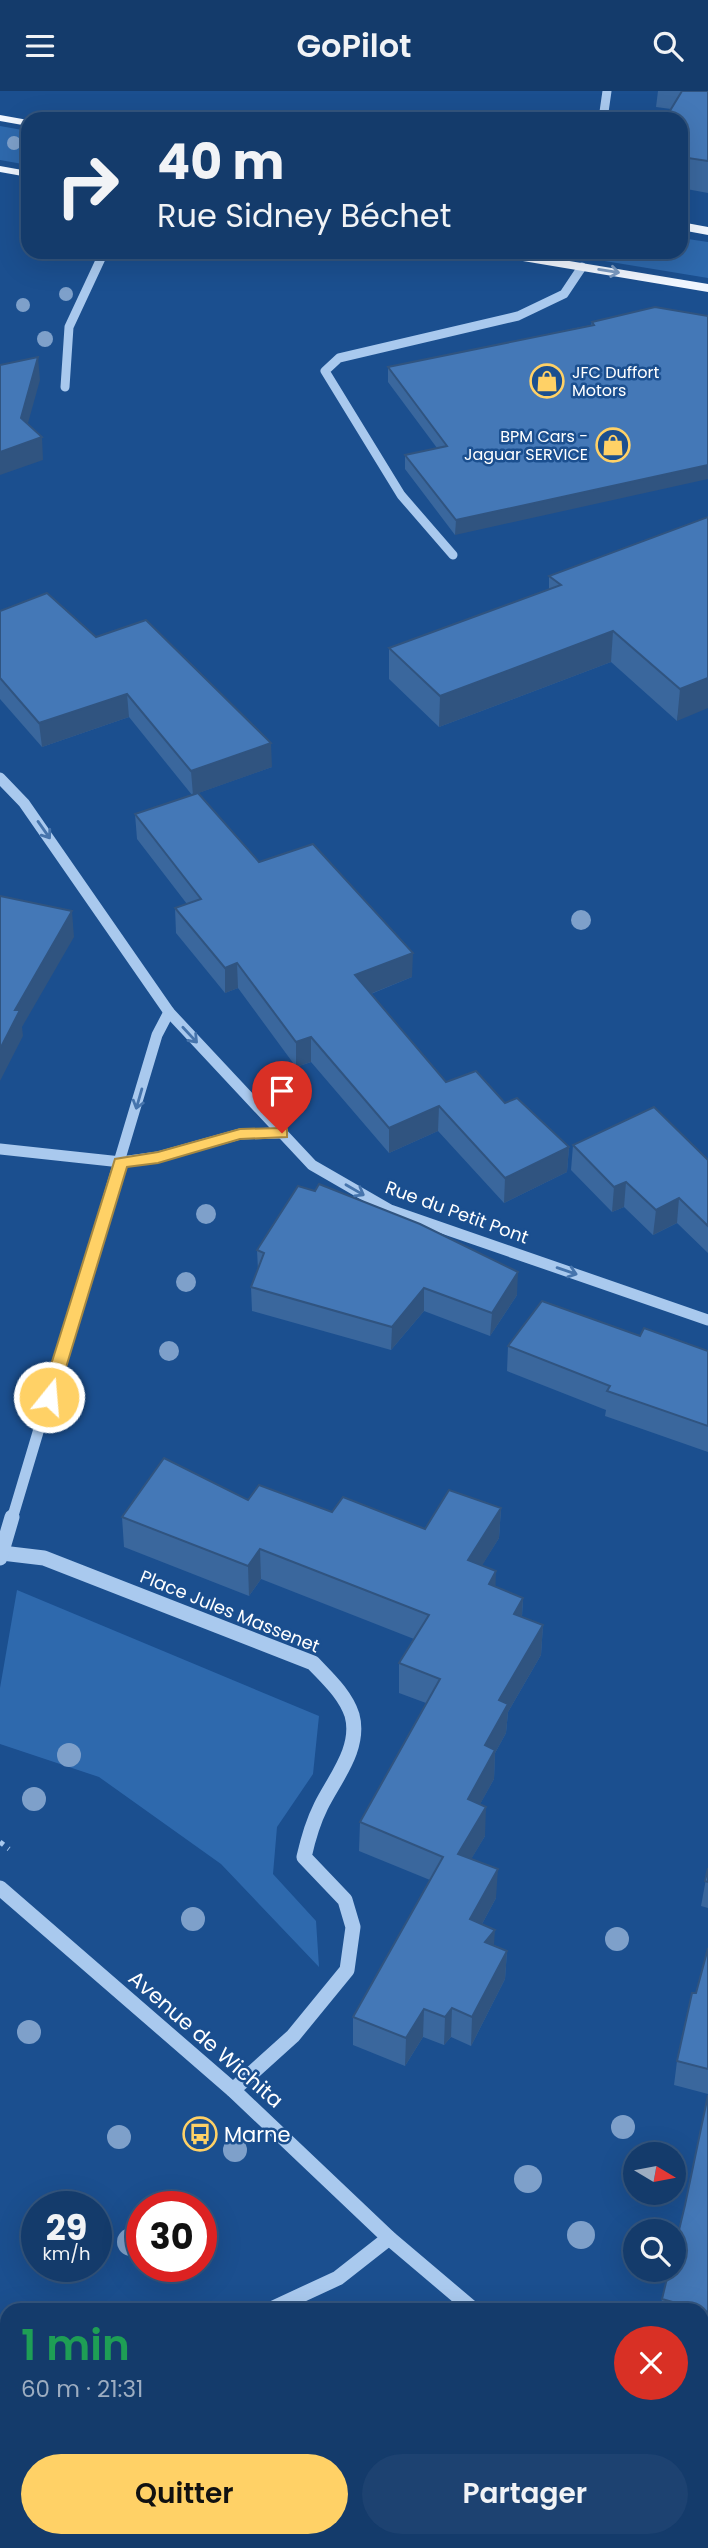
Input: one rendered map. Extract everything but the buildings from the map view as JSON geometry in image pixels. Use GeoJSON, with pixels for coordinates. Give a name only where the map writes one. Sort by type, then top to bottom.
{"type":"FeatureCollection","features":[{"type":"Feature","properties":{"kind":"main road"},"geometry":{"type":"LineString","coordinates":[[0,118],[21,122]]}},
{"type":"Feature","properties":{"kind":"main road"},"geometry":{"type":"LineString","coordinates":[[0,169],[21,173]]}},
{"type":"Feature","properties":{"kind":"main road"},"geometry":{"type":"LineString","coordinates":[[688,227],[708,231]]}},
{"type":"Feature","properties":{"kind":"main road"},"geometry":{"type":"LineString","coordinates":[[535,259],[708,288]]}},
{"type":"Feature","properties":{"kind":"street"},"geometry":{"type":"LineString","coordinates":[[604,112],[607,91]]}},
{"type":"Feature","properties":{"kind":"street"},"geometry":{"type":"LineString","coordinates":[[65,387],[69,362],[69,327],[101,259]]}},
{"type":"Feature","properties":{"kind":"street"},"geometry":{"type":"LineString","coordinates":[[453,555],[401,495],[325,371],[339,358],[518,316],[564,295],[582,267]]}},
{"type":"Feature","properties":{"kind":"street","name":"Rue du Petit Pont"},"geometry":{"type":"LineString","coordinates":[[0,778],[24,803],[169,1011],[312,1165],[390,1210],[708,1319]]}},
{"type":"Feature","properties":{"kind":"street"},"geometry":{"type":"LineString","coordinates":[[1,1556],[157,1035],[169,1011]]}},
{"type":"Feature","properties":{"kind":"street"},"geometry":{"type":"LineString","coordinates":[[0,1149],[121,1162],[158,1157],[240,1134],[282,1133]]}},
{"type":"Feature","properties":{"kind":"street","name":"Place Jules Massenet"},"geometry":{"type":"LineString","coordinates":[[1,1556],[44,1558],[313,1663],[331,1678],[345,1697],[354,1720],[345,1767],[306,1837],[304,1857],[345,1900],[353,1927],[347,1970],[293,2036],[233,2090]]}},
{"type":"Feature","properties":{"kind":"street","name":"Avenue de Wichita"},"geometry":{"type":"LineString","coordinates":[[0,1888],[233,2090],[388,2238],[466,2303]]}},
{"type":"Feature","properties":{"kind":"street"},"geometry":{"type":"LineString","coordinates":[[284,2303],[338,2278],[388,2238]]}},
{"type":"Feature","properties":{"kind":"shaded area"},"geometry":{"type":"Polygon","coordinates":[[[0,126],[21,130],[21,164],[0,160],[0,126]]]}},
{"type":"Feature","properties":{"kind":"shaded area"},"geometry":{"type":"Polygon","coordinates":[[[688,239],[708,242],[708,278],[593,259],[688,259],[688,239]]]}},
{"type":"Feature","properties":{"kind":"shaded area"},"geometry":{"type":"Polygon","coordinates":[[[17,1590],[319,1716],[313,1774],[277,1827],[273,1874],[316,1921],[319,1967],[221,1864],[99,1777],[0,1744],[0,1688],[17,1590]]]}},
{"type":"Feature","properties":{"kind":"place","name":"JFC Duffort Motors"},"geometry":{"type":"Point","coordinates":[547,381]}},
{"type":"Feature","properties":{"kind":"place","name":"BPM Cars - Jaguar SERVICE"},"geometry":{"type":"Point","coordinates":[613,445]}},
{"type":"Feature","properties":{"kind":"place","name":"Marne"},"geometry":{"type":"Point","coordinates":[200,2134]}},
{"type":"Feature","properties":{"kind":"route"},"geometry":{"type":"LineString","coordinates":[[49,1397],[121,1162],[158,1157],[240,1134],[282,1133]]}}]}
